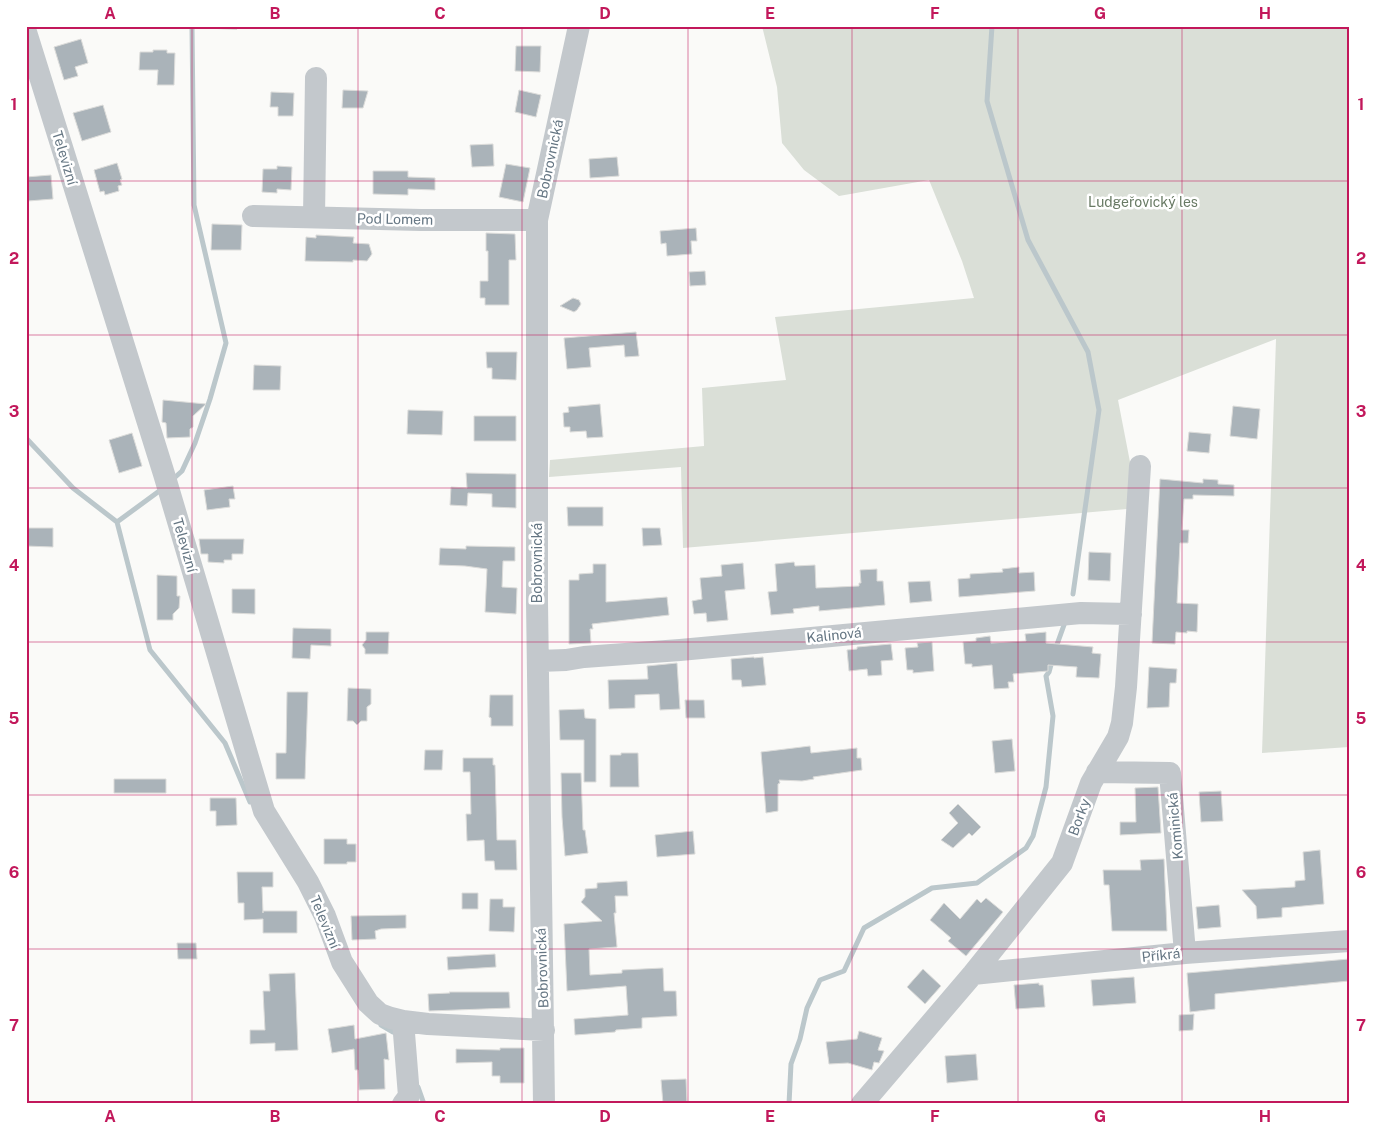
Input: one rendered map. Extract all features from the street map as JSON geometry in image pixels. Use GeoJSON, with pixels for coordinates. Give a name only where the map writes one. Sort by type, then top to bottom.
{"type":"FeatureCollection","features":[{"type":"Feature","properties":{"kind":"street","name":"Bobrovnická"},"geometry":{"type":"LineString","coordinates":[[544,1104],[538,661],[537,220],[579,26]]}},
{"type":"Feature","properties":{"kind":"street","name":"Televizní"},"geometry":{"type":"LineString","coordinates":[[26,32],[171,496],[264,811],[308,882],[325,916],[342,962],[368,1003],[380,1014],[403,1022],[544,1030]]}},
{"type":"Feature","properties":{"kind":"street"},"geometry":{"type":"LineString","coordinates":[[314,217],[316,78]]}},
{"type":"Feature","properties":{"kind":"street","name":"Pod Lomem"},"geometry":{"type":"LineString","coordinates":[[253,216],[421,220],[537,220]]}},
{"type":"Feature","properties":{"kind":"street","name":"Borky"},"geometry":{"type":"LineString","coordinates":[[862,1104],[973,974],[1062,863],[1091,783],[1118,737],[1122,723],[1131,614],[1140,466]]}},
{"type":"Feature","properties":{"kind":"street","name":"Kalinová"},"geometry":{"type":"LineString","coordinates":[[538,661],[680,650],[1082,613],[1131,614]]}},
{"type":"Feature","properties":{"kind":"street","name":"Kominická"},"geometry":{"type":"LineString","coordinates":[[1097,772],[1170,773],[1185,953]]}},
{"type":"Feature","properties":{"kind":"street","name":"Příkrá"},"geometry":{"type":"LineString","coordinates":[[973,974],[1185,953],[1349,941]]}},
{"type":"Feature","properties":{"kind":"street"},"geometry":{"type":"LineString","coordinates":[[403,1022],[409,1096],[403,1104]]}},
{"type":"Feature","properties":{"kind":"green space"},"geometry":{"type":"Polygon","coordinates":[[[156,26],[237,26],[237,30],[156,26]]]}},
{"type":"Feature","properties":{"kind":"green space","name":"Ludgeřovický les"},"geometry":{"type":"Polygon","coordinates":[[[762,26],[1349,26],[1349,747],[1262,753],[1276,339],[1118,400],[1130,462],[1127,509],[683,548],[681,467],[549,477],[550,460],[704,446],[702,388],[786,380],[775,317],[974,298],[962,261],[929,180],[839,196],[804,170],[782,143],[777,87],[762,26]]]}},
{"type":"Feature","properties":{"kind":"building"},"geometry":{"type":"Polygon","coordinates":[[[81,39],[88,63],[75,67],[78,76],[64,80],[54,47],[81,39]]]}},
{"type":"Feature","properties":{"kind":"building"},"geometry":{"type":"Polygon","coordinates":[[[516,46],[541,46],[540,72],[515,71],[516,46]]]}},
{"type":"Feature","properties":{"kind":"building"},"geometry":{"type":"Polygon","coordinates":[[[153,50],[167,50],[167,53],[175,53],[174,85],[157,85],[158,70],[139,70],[140,52],[153,52],[153,50]]]}},
{"type":"Feature","properties":{"kind":"building"},"geometry":{"type":"Polygon","coordinates":[[[343,90],[368,91],[363,108],[342,108],[343,90]]]}},
{"type":"Feature","properties":{"kind":"building"},"geometry":{"type":"Polygon","coordinates":[[[519,90],[541,95],[536,117],[515,112],[519,90]]]}},
{"type":"Feature","properties":{"kind":"building"},"geometry":{"type":"Polygon","coordinates":[[[271,92],[294,93],[293,116],[278,116],[278,107],[270,107],[271,92]]]}},
{"type":"Feature","properties":{"kind":"building"},"geometry":{"type":"Polygon","coordinates":[[[103,105],[111,132],[82,141],[73,113],[103,105]]]}},
{"type":"Feature","properties":{"kind":"building"},"geometry":{"type":"Polygon","coordinates":[[[493,144],[494,166],[472,167],[470,145],[493,144]]]}},
{"type":"Feature","properties":{"kind":"building"},"geometry":{"type":"Polygon","coordinates":[[[617,157],[619,176],[590,178],[589,159],[617,157]]]}},
{"type":"Feature","properties":{"kind":"building"},"geometry":{"type":"Polygon","coordinates":[[[117,163],[122,185],[118,186],[119,191],[105,195],[104,191],[100,192],[94,170],[117,163]]]}},
{"type":"Feature","properties":{"kind":"building"},"geometry":{"type":"Polygon","coordinates":[[[506,164],[530,168],[523,202],[499,197],[506,164]]]}},
{"type":"Feature","properties":{"kind":"building"},"geometry":{"type":"Polygon","coordinates":[[[277,166],[292,167],[291,190],[277,189],[277,193],[262,192],[263,169],[277,169],[277,166]]]}},
{"type":"Feature","properties":{"kind":"building"},"geometry":{"type":"Polygon","coordinates":[[[373,171],[408,171],[408,177],[435,178],[435,190],[408,189],[408,195],[373,194],[373,171]]]}},
{"type":"Feature","properties":{"kind":"building"},"geometry":{"type":"Polygon","coordinates":[[[51,175],[53,199],[28,201],[26,177],[51,175]]]}},
{"type":"Feature","properties":{"kind":"building"},"geometry":{"type":"Polygon","coordinates":[[[212,224],[242,225],[241,250],[211,250],[212,224]]]}},
{"type":"Feature","properties":{"kind":"building"},"geometry":{"type":"Polygon","coordinates":[[[696,228],[697,241],[691,241],[692,254],[667,256],[666,243],[661,244],[660,231],[696,228]]]}},
{"type":"Feature","properties":{"kind":"building"},"geometry":{"type":"Polygon","coordinates":[[[486,233],[515,234],[516,260],[509,260],[509,305],[485,305],[485,298],[480,298],[480,281],[488,281],[486,233]]]}},
{"type":"Feature","properties":{"kind":"building"},"geometry":{"type":"Polygon","coordinates":[[[316,235],[354,237],[353,243],[369,244],[372,254],[367,261],[305,261],[306,237],[316,238],[316,235]]]}},
{"type":"Feature","properties":{"kind":"building"},"geometry":{"type":"Polygon","coordinates":[[[705,271],[706,285],[690,286],[689,272],[705,271]]]}},
{"type":"Feature","properties":{"kind":"building"},"geometry":{"type":"Polygon","coordinates":[[[573,298],[579,300],[581,304],[574,312],[560,306],[573,298]]]}},
{"type":"Feature","properties":{"kind":"building"},"geometry":{"type":"Polygon","coordinates":[[[636,332],[639,356],[625,357],[624,345],[589,348],[591,367],[567,369],[564,338],[636,332]]]}},
{"type":"Feature","properties":{"kind":"building"},"geometry":{"type":"Polygon","coordinates":[[[486,352],[517,352],[516,380],[492,379],[492,368],[487,368],[486,352]]]}},
{"type":"Feature","properties":{"kind":"building"},"geometry":{"type":"Polygon","coordinates":[[[254,365],[281,366],[280,390],[253,390],[254,365]]]}},
{"type":"Feature","properties":{"kind":"building"},"geometry":{"type":"Polygon","coordinates":[[[163,400],[206,404],[193,416],[193,427],[190,429],[190,437],[167,438],[166,423],[162,422],[163,400]]]}},
{"type":"Feature","properties":{"kind":"building"},"geometry":{"type":"Polygon","coordinates":[[[600,404],[603,437],[587,438],[586,431],[570,432],[570,427],[564,427],[563,413],[569,412],[568,407],[600,404]]]}},
{"type":"Feature","properties":{"kind":"building"},"geometry":{"type":"Polygon","coordinates":[[[1233,406],[1260,409],[1257,439],[1230,436],[1233,406]]]}},
{"type":"Feature","properties":{"kind":"building"},"geometry":{"type":"Polygon","coordinates":[[[408,410],[443,411],[442,435],[407,434],[408,410]]]}},
{"type":"Feature","properties":{"kind":"building"},"geometry":{"type":"Polygon","coordinates":[[[474,416],[516,416],[516,441],[474,441],[474,416]]]}},
{"type":"Feature","properties":{"kind":"building"},"geometry":{"type":"Polygon","coordinates":[[[1189,432],[1211,434],[1209,453],[1187,451],[1189,432]]]}},
{"type":"Feature","properties":{"kind":"building"},"geometry":{"type":"Polygon","coordinates":[[[132,433],[142,466],[119,473],[109,440],[132,433]]]}},
{"type":"Feature","properties":{"kind":"building"},"geometry":{"type":"Polygon","coordinates":[[[466,473],[516,474],[516,508],[492,507],[492,494],[468,493],[467,506],[450,505],[451,487],[467,488],[466,473]]]}},
{"type":"Feature","properties":{"kind":"building"},"geometry":{"type":"Polygon","coordinates":[[[1160,479],[1203,483],[1203,479],[1218,480],[1218,484],[1234,485],[1234,496],[1193,495],[1193,499],[1184,499],[1182,530],[1189,530],[1188,543],[1180,543],[1177,603],[1198,604],[1197,632],[1176,632],[1175,644],[1152,643],[1160,479]]]}},
{"type":"Feature","properties":{"kind":"building"},"geometry":{"type":"Polygon","coordinates":[[[233,486],[235,499],[229,499],[230,507],[207,510],[204,490],[233,486]]]}},
{"type":"Feature","properties":{"kind":"building"},"geometry":{"type":"Polygon","coordinates":[[[567,507],[603,507],[603,526],[568,526],[567,507]]]}},
{"type":"Feature","properties":{"kind":"building"},"geometry":{"type":"Polygon","coordinates":[[[26,528],[53,528],[53,547],[26,546],[26,528]]]}},
{"type":"Feature","properties":{"kind":"building"},"geometry":{"type":"Polygon","coordinates":[[[642,528],[660,528],[662,545],[643,546],[642,528]]]}},
{"type":"Feature","properties":{"kind":"building"},"geometry":{"type":"Polygon","coordinates":[[[199,539],[244,539],[243,554],[232,554],[232,560],[224,560],[224,563],[208,562],[208,554],[201,554],[199,539]]]}},
{"type":"Feature","properties":{"kind":"building"},"geometry":{"type":"Polygon","coordinates":[[[466,546],[515,547],[515,561],[503,561],[502,587],[517,588],[516,614],[485,612],[487,569],[439,565],[440,548],[466,549],[466,546]]]}},
{"type":"Feature","properties":{"kind":"building"},"geometry":{"type":"Polygon","coordinates":[[[1089,552],[1111,553],[1110,581],[1088,580],[1089,552]]]}},
{"type":"Feature","properties":{"kind":"building"},"geometry":{"type":"Polygon","coordinates":[[[794,562],[795,566],[815,565],[816,588],[859,586],[859,583],[861,583],[860,570],[877,569],[877,581],[883,581],[885,605],[819,611],[819,606],[793,609],[794,613],[771,615],[768,592],[777,591],[775,564],[794,562]]]}},
{"type":"Feature","properties":{"kind":"building"},"geometry":{"type":"Polygon","coordinates":[[[743,563],[745,589],[725,591],[728,620],[707,622],[706,613],[694,614],[692,601],[702,599],[700,578],[722,576],[721,565],[743,563]]]}},
{"type":"Feature","properties":{"kind":"building"},"geometry":{"type":"Polygon","coordinates":[[[593,564],[606,564],[606,602],[667,597],[669,615],[592,624],[593,629],[590,629],[591,643],[569,644],[569,580],[579,580],[579,574],[593,573],[593,564]]]}},
{"type":"Feature","properties":{"kind":"building"},"geometry":{"type":"Polygon","coordinates":[[[1019,567],[1019,573],[1034,572],[1035,591],[959,597],[958,579],[970,578],[970,574],[1003,572],[1002,569],[1019,567]]]}},
{"type":"Feature","properties":{"kind":"building"},"geometry":{"type":"Polygon","coordinates":[[[157,575],[177,576],[177,596],[180,596],[179,608],[173,614],[173,620],[157,620],[157,575]]]}},
{"type":"Feature","properties":{"kind":"building"},"geometry":{"type":"Polygon","coordinates":[[[930,581],[932,601],[910,603],[908,582],[930,581]]]}},
{"type":"Feature","properties":{"kind":"building"},"geometry":{"type":"Polygon","coordinates":[[[232,589],[255,589],[255,614],[232,613],[232,589]]]}},
{"type":"Feature","properties":{"kind":"building"},"geometry":{"type":"Polygon","coordinates":[[[293,628],[331,629],[331,646],[311,645],[310,659],[292,658],[293,628]]]}},
{"type":"Feature","properties":{"kind":"building"},"geometry":{"type":"Polygon","coordinates":[[[366,632],[389,632],[388,654],[365,654],[365,649],[362,645],[366,640],[366,632]]]}},
{"type":"Feature","properties":{"kind":"building"},"geometry":{"type":"Polygon","coordinates":[[[1046,632],[1046,643],[1093,647],[1092,653],[1101,654],[1099,678],[1076,677],[1077,667],[1048,665],[1048,671],[1013,674],[1014,682],[1008,682],[1009,688],[994,689],[992,665],[972,667],[972,664],[965,664],[963,642],[976,641],[976,638],[990,636],[991,643],[1026,641],[1025,634],[1046,632]]]}},
{"type":"Feature","properties":{"kind":"building"},"geometry":{"type":"Polygon","coordinates":[[[932,642],[934,671],[913,673],[913,670],[907,670],[905,648],[918,647],[917,643],[932,642]]]}},
{"type":"Feature","properties":{"kind":"building"},"geometry":{"type":"Polygon","coordinates":[[[891,644],[893,660],[881,661],[882,675],[868,676],[867,669],[849,671],[847,650],[857,649],[857,647],[891,644]]]}},
{"type":"Feature","properties":{"kind":"building"},"geometry":{"type":"Polygon","coordinates":[[[763,657],[766,685],[742,687],[741,680],[732,680],[731,659],[763,657]]]}},
{"type":"Feature","properties":{"kind":"building"},"geometry":{"type":"Polygon","coordinates":[[[677,663],[680,709],[660,710],[659,694],[635,695],[635,708],[609,709],[608,680],[648,679],[647,666],[677,663]]]}},
{"type":"Feature","properties":{"kind":"building"},"geometry":{"type":"Polygon","coordinates":[[[1149,667],[1177,669],[1176,683],[1170,683],[1169,707],[1147,708],[1149,667]]]}},
{"type":"Feature","properties":{"kind":"building"},"geometry":{"type":"Polygon","coordinates":[[[348,688],[371,689],[371,704],[367,707],[367,721],[361,721],[357,725],[353,721],[347,721],[348,688]]]}},
{"type":"Feature","properties":{"kind":"building"},"geometry":{"type":"Polygon","coordinates":[[[287,692],[308,692],[305,779],[276,779],[276,753],[286,753],[287,692]]]}},
{"type":"Feature","properties":{"kind":"building"},"geometry":{"type":"Polygon","coordinates":[[[490,695],[513,695],[513,726],[491,726],[491,718],[489,717],[490,695]]]}},
{"type":"Feature","properties":{"kind":"building"},"geometry":{"type":"Polygon","coordinates":[[[685,700],[704,700],[705,718],[686,718],[685,700]]]}},
{"type":"Feature","properties":{"kind":"building"},"geometry":{"type":"Polygon","coordinates":[[[584,709],[585,718],[596,719],[596,782],[584,782],[584,740],[560,740],[559,710],[584,709]]]}},
{"type":"Feature","properties":{"kind":"building"},"geometry":{"type":"Polygon","coordinates":[[[1012,739],[1015,771],[995,773],[992,741],[1012,739]]]}},
{"type":"Feature","properties":{"kind":"building"},"geometry":{"type":"Polygon","coordinates":[[[810,746],[811,753],[857,748],[857,758],[861,758],[862,770],[813,777],[814,779],[802,781],[779,780],[778,811],[766,813],[761,752],[810,746]]]}},
{"type":"Feature","properties":{"kind":"building"},"geometry":{"type":"Polygon","coordinates":[[[425,750],[443,750],[442,770],[424,770],[425,750]]]}},
{"type":"Feature","properties":{"kind":"building"},"geometry":{"type":"Polygon","coordinates":[[[621,753],[638,753],[639,787],[610,787],[610,755],[621,755],[621,753]]]}},
{"type":"Feature","properties":{"kind":"building"},"geometry":{"type":"Polygon","coordinates":[[[463,758],[493,758],[493,765],[495,765],[497,840],[516,840],[517,870],[495,870],[494,861],[485,861],[484,840],[467,841],[466,814],[471,814],[470,772],[463,772],[463,758]]]}},
{"type":"Feature","properties":{"kind":"building"},"geometry":{"type":"Polygon","coordinates":[[[561,773],[581,773],[583,830],[585,830],[588,853],[565,856],[561,773]]]}},
{"type":"Feature","properties":{"kind":"building"},"geometry":{"type":"Polygon","coordinates":[[[114,779],[166,779],[166,793],[114,793],[114,779]]]}},
{"type":"Feature","properties":{"kind":"building"},"geometry":{"type":"Polygon","coordinates":[[[1158,787],[1161,833],[1120,835],[1120,822],[1136,822],[1135,788],[1158,787]]]}},
{"type":"Feature","properties":{"kind":"building"},"geometry":{"type":"Polygon","coordinates":[[[1221,791],[1223,821],[1201,822],[1199,792],[1221,791]]]}},
{"type":"Feature","properties":{"kind":"building"},"geometry":{"type":"Polygon","coordinates":[[[210,798],[236,798],[237,825],[216,826],[216,811],[210,811],[210,798]]]}},
{"type":"Feature","properties":{"kind":"building"},"geometry":{"type":"Polygon","coordinates":[[[958,804],[981,827],[972,836],[969,833],[953,848],[941,840],[958,823],[949,813],[958,804]]]}},
{"type":"Feature","properties":{"kind":"building"},"geometry":{"type":"Polygon","coordinates":[[[693,831],[695,854],[657,857],[655,835],[693,831]]]}},
{"type":"Feature","properties":{"kind":"building"},"geometry":{"type":"Polygon","coordinates":[[[324,839],[347,839],[347,844],[356,844],[356,862],[324,864],[324,839]]]}},
{"type":"Feature","properties":{"kind":"building"},"geometry":{"type":"Polygon","coordinates":[[[1320,850],[1324,904],[1282,908],[1282,917],[1257,919],[1256,906],[1242,890],[1295,887],[1295,881],[1305,880],[1303,852],[1320,850]]]}},
{"type":"Feature","properties":{"kind":"building"},"geometry":{"type":"Polygon","coordinates":[[[1164,859],[1167,931],[1112,931],[1109,885],[1104,885],[1103,870],[1141,870],[1140,860],[1164,859]]]}},
{"type":"Feature","properties":{"kind":"building"},"geometry":{"type":"Polygon","coordinates":[[[237,872],[273,872],[273,887],[262,887],[263,913],[263,911],[297,911],[297,933],[263,933],[263,919],[244,920],[244,903],[238,903],[237,872]]]}},
{"type":"Feature","properties":{"kind":"building"},"geometry":{"type":"Polygon","coordinates":[[[627,881],[628,896],[615,896],[616,913],[614,913],[617,947],[589,949],[590,975],[622,973],[622,970],[663,968],[664,991],[676,991],[677,1016],[642,1018],[642,1028],[575,1035],[574,1019],[628,1015],[626,986],[567,991],[564,924],[602,921],[581,902],[585,897],[585,889],[597,888],[597,883],[627,881]]]}},
{"type":"Feature","properties":{"kind":"building"},"geometry":{"type":"Polygon","coordinates":[[[462,893],[478,893],[478,909],[462,909],[462,893]]]}},
{"type":"Feature","properties":{"kind":"building"},"geometry":{"type":"Polygon","coordinates":[[[986,898],[1003,912],[966,956],[948,941],[951,938],[930,920],[944,903],[960,919],[977,899],[981,903],[986,898]]]}},
{"type":"Feature","properties":{"kind":"building"},"geometry":{"type":"Polygon","coordinates":[[[490,899],[503,899],[503,907],[515,907],[514,932],[489,931],[490,899]]]}},
{"type":"Feature","properties":{"kind":"building"},"geometry":{"type":"Polygon","coordinates":[[[1219,905],[1221,927],[1198,929],[1196,907],[1219,905]]]}},
{"type":"Feature","properties":{"kind":"building"},"geometry":{"type":"Polygon","coordinates":[[[406,915],[406,928],[381,929],[375,931],[376,939],[352,940],[351,916],[406,915]]]}},
{"type":"Feature","properties":{"kind":"building"},"geometry":{"type":"Polygon","coordinates":[[[177,943],[196,943],[197,959],[178,959],[177,943]]]}},
{"type":"Feature","properties":{"kind":"building"},"geometry":{"type":"Polygon","coordinates":[[[495,954],[496,967],[448,970],[447,957],[495,954]]]}},
{"type":"Feature","properties":{"kind":"building"},"geometry":{"type":"Polygon","coordinates":[[[1349,959],[1349,981],[1215,994],[1215,1009],[1190,1012],[1187,973],[1349,959]]]}},
{"type":"Feature","properties":{"kind":"building"},"geometry":{"type":"Polygon","coordinates":[[[923,969],[941,986],[925,1004],[907,987],[923,969]]]}},
{"type":"Feature","properties":{"kind":"building"},"geometry":{"type":"Polygon","coordinates":[[[295,973],[298,1050],[275,1051],[275,1043],[250,1044],[250,1030],[265,1030],[263,991],[270,991],[269,974],[295,973]]]}},
{"type":"Feature","properties":{"kind":"building"},"geometry":{"type":"Polygon","coordinates":[[[1134,977],[1136,1003],[1093,1006],[1091,980],[1134,977]]]}},
{"type":"Feature","properties":{"kind":"building"},"geometry":{"type":"Polygon","coordinates":[[[1039,983],[1039,985],[1043,985],[1045,1007],[1016,1009],[1014,985],[1039,983]]]}},
{"type":"Feature","properties":{"kind":"building"},"geometry":{"type":"Polygon","coordinates":[[[509,992],[510,1008],[429,1011],[428,994],[509,992]]]}},
{"type":"Feature","properties":{"kind":"building"},"geometry":{"type":"Polygon","coordinates":[[[1194,1014],[1193,1030],[1179,1031],[1179,1015],[1194,1014]]]}},
{"type":"Feature","properties":{"kind":"building"},"geometry":{"type":"Polygon","coordinates":[[[354,1025],[355,1039],[386,1033],[389,1060],[384,1059],[385,1089],[359,1090],[358,1070],[355,1070],[354,1049],[332,1053],[328,1029],[354,1025]]]}},
{"type":"Feature","properties":{"kind":"building"},"geometry":{"type":"Polygon","coordinates":[[[859,1031],[882,1038],[878,1050],[884,1051],[879,1063],[874,1062],[872,1070],[848,1063],[829,1064],[826,1042],[857,1039],[859,1031]]]}},
{"type":"Feature","properties":{"kind":"building"},"geometry":{"type":"Polygon","coordinates":[[[500,1048],[524,1048],[524,1083],[500,1083],[500,1076],[492,1076],[492,1062],[456,1063],[456,1049],[500,1050],[500,1048]]]}},
{"type":"Feature","properties":{"kind":"building"},"geometry":{"type":"Polygon","coordinates":[[[976,1054],[978,1080],[947,1083],[945,1056],[976,1054]]]}},
{"type":"Feature","properties":{"kind":"building"},"geometry":{"type":"Polygon","coordinates":[[[686,1079],[687,1104],[663,1104],[661,1080],[686,1079]]]}},
{"type":"Feature","properties":{"kind":"waterway"},"geometry":{"type":"LineString","coordinates":[[172,480],[182,471],[195,443],[226,343],[194,205],[192,26]]}},
{"type":"Feature","properties":{"kind":"waterway"},"geometry":{"type":"LineString","coordinates":[[992,26],[987,101],[1028,240],[1088,352],[1099,410],[1073,594]]}},
{"type":"Feature","properties":{"kind":"waterway"},"geometry":{"type":"LineString","coordinates":[[26,438],[73,488],[117,522]]}},
{"type":"Feature","properties":{"kind":"waterway"},"geometry":{"type":"LineString","coordinates":[[162,489],[117,522],[150,650],[225,743],[250,802]]}},
{"type":"Feature","properties":{"kind":"waterway"},"geometry":{"type":"LineString","coordinates":[[1055,650],[1064,625]]}},
{"type":"Feature","properties":{"kind":"waterway"},"geometry":{"type":"LineString","coordinates":[[789,1104],[791,1064],[800,1039],[807,1008],[820,980],[844,971],[864,928],[932,888],[977,883],[1026,848],[1033,836],[1046,787],[1053,716],[1046,676],[1052,661]]}},
{"type":"Feature","properties":{"kind":"waterway"},"geometry":{"type":"LineString","coordinates":[[381,1025],[393,1032]]}},
{"type":"Feature","properties":{"kind":"waterway"},"geometry":{"type":"LineString","coordinates":[[418,1087],[424,1104]]}}]}
